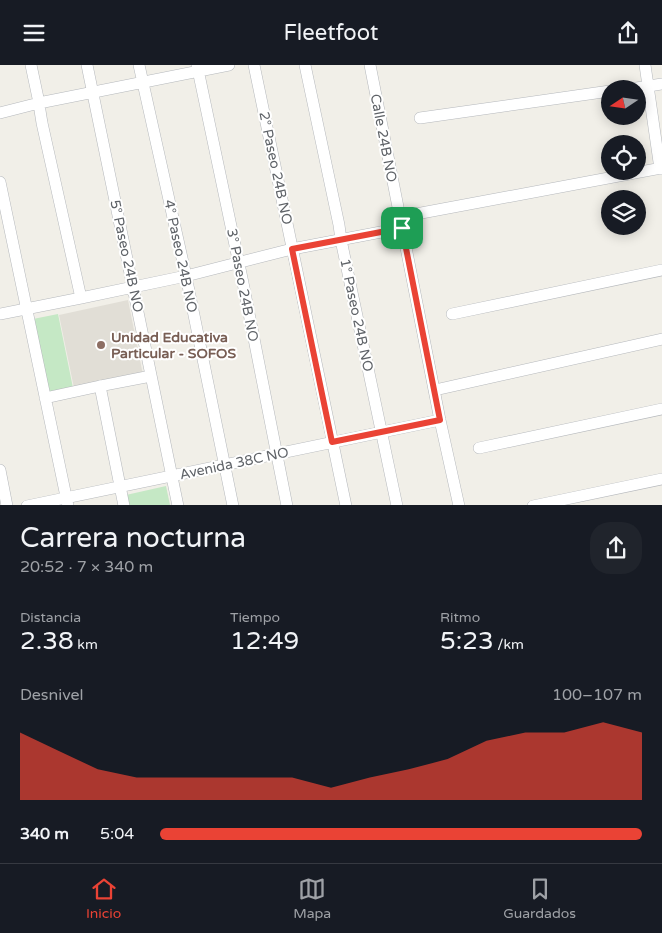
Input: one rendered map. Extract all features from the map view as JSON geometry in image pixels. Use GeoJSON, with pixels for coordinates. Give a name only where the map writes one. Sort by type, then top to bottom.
{"type":"FeatureCollection","features":[{"type":"Feature","properties":{"kind":"street"},"geometry":{"type":"LineString","coordinates":[[31,65],[81,298]]}},
{"type":"Feature","properties":{"kind":"street","name":"5° Paseo 24B NO"},"geometry":{"type":"LineString","coordinates":[[87,65],[178,505]]}},
{"type":"Feature","properties":{"kind":"street","name":"4° Paseo 24B NO"},"geometry":{"type":"LineString","coordinates":[[139,65],[186,275],[234,505]]}},
{"type":"Feature","properties":{"kind":"street"},"geometry":{"type":"LineString","coordinates":[[0,113],[198,68],[229,65]]}},
{"type":"Feature","properties":{"kind":"street","name":"2° Paseo 24B NO"},"geometry":{"type":"LineString","coordinates":[[254,65],[346,505]]}},
{"type":"Feature","properties":{"kind":"street","name":"1° Paseo 24B NO"},"geometry":{"type":"LineString","coordinates":[[305,65],[397,505]]}},
{"type":"Feature","properties":{"kind":"street","name":"Calle 24B NO"},"geometry":{"type":"LineString","coordinates":[[370,65],[440,420],[459,505]]}},
{"type":"Feature","properties":{"kind":"street"},"geometry":{"type":"LineString","coordinates":[[0,314],[186,275],[292,249],[341,240],[401,222],[661,169],[645,65]]}},
{"type":"Feature","properties":{"kind":"street","name":"3° Paseo 24B NO"},"geometry":{"type":"LineString","coordinates":[[198,68],[288,505]]}},
{"type":"Feature","properties":{"kind":"street"},"geometry":{"type":"LineString","coordinates":[[648,86],[662,84]]}},
{"type":"Feature","properties":{"kind":"street"},"geometry":{"type":"LineString","coordinates":[[420,118],[601,92]]}},
{"type":"Feature","properties":{"kind":"street"},"geometry":{"type":"LineString","coordinates":[[0,181],[67,501]]}},
{"type":"Feature","properties":{"kind":"street"},"geometry":{"type":"LineString","coordinates":[[452,314],[662,270]]}},
{"type":"Feature","properties":{"kind":"street"},"geometry":{"type":"LineString","coordinates":[[435,391],[662,339]]}},
{"type":"Feature","properties":{"kind":"street"},"geometry":{"type":"LineString","coordinates":[[45,398],[100,385],[151,376]]}},
{"type":"Feature","properties":{"kind":"street"},"geometry":{"type":"LineString","coordinates":[[100,385],[124,505]]}},
{"type":"Feature","properties":{"kind":"street"},"geometry":{"type":"LineString","coordinates":[[479,448],[662,409]]}},
{"type":"Feature","properties":{"kind":"street","name":"Avenida 38C NO"},"geometry":{"type":"LineString","coordinates":[[27,505],[67,501],[120,486],[440,420]]}},
{"type":"Feature","properties":{"kind":"street"},"geometry":{"type":"LineString","coordinates":[[0,470],[7,505]]}},
{"type":"Feature","properties":{"kind":"street"},"geometry":{"type":"LineString","coordinates":[[533,505],[662,479]]}},
{"type":"Feature","properties":{"kind":"shaded area","name":"Unidad Educativa Particular - SOFOS"},"geometry":{"type":"Polygon","coordinates":[[[128,300],[143,375],[74,388],[59,315],[128,300]]]}},
{"type":"Feature","properties":{"kind":"green space"},"geometry":{"type":"Polygon","coordinates":[[[58,314],[73,388],[48,393],[33,319],[58,314]]]}},
{"type":"Feature","properties":{"kind":"green space"},"geometry":{"type":"Polygon","coordinates":[[[166,486],[170,505],[128,505],[126,495],[166,486]]]}},
{"type":"Feature","properties":{"kind":"place","name":"Unidad Educativa Particular - SOFOS"},"geometry":{"type":"Point","coordinates":[101,345]}},
{"type":"Feature","properties":{"kind":"route"},"geometry":{"type":"LineString","coordinates":[[402,228],[440,420],[332,442],[292,249],[402,228]]}}]}
